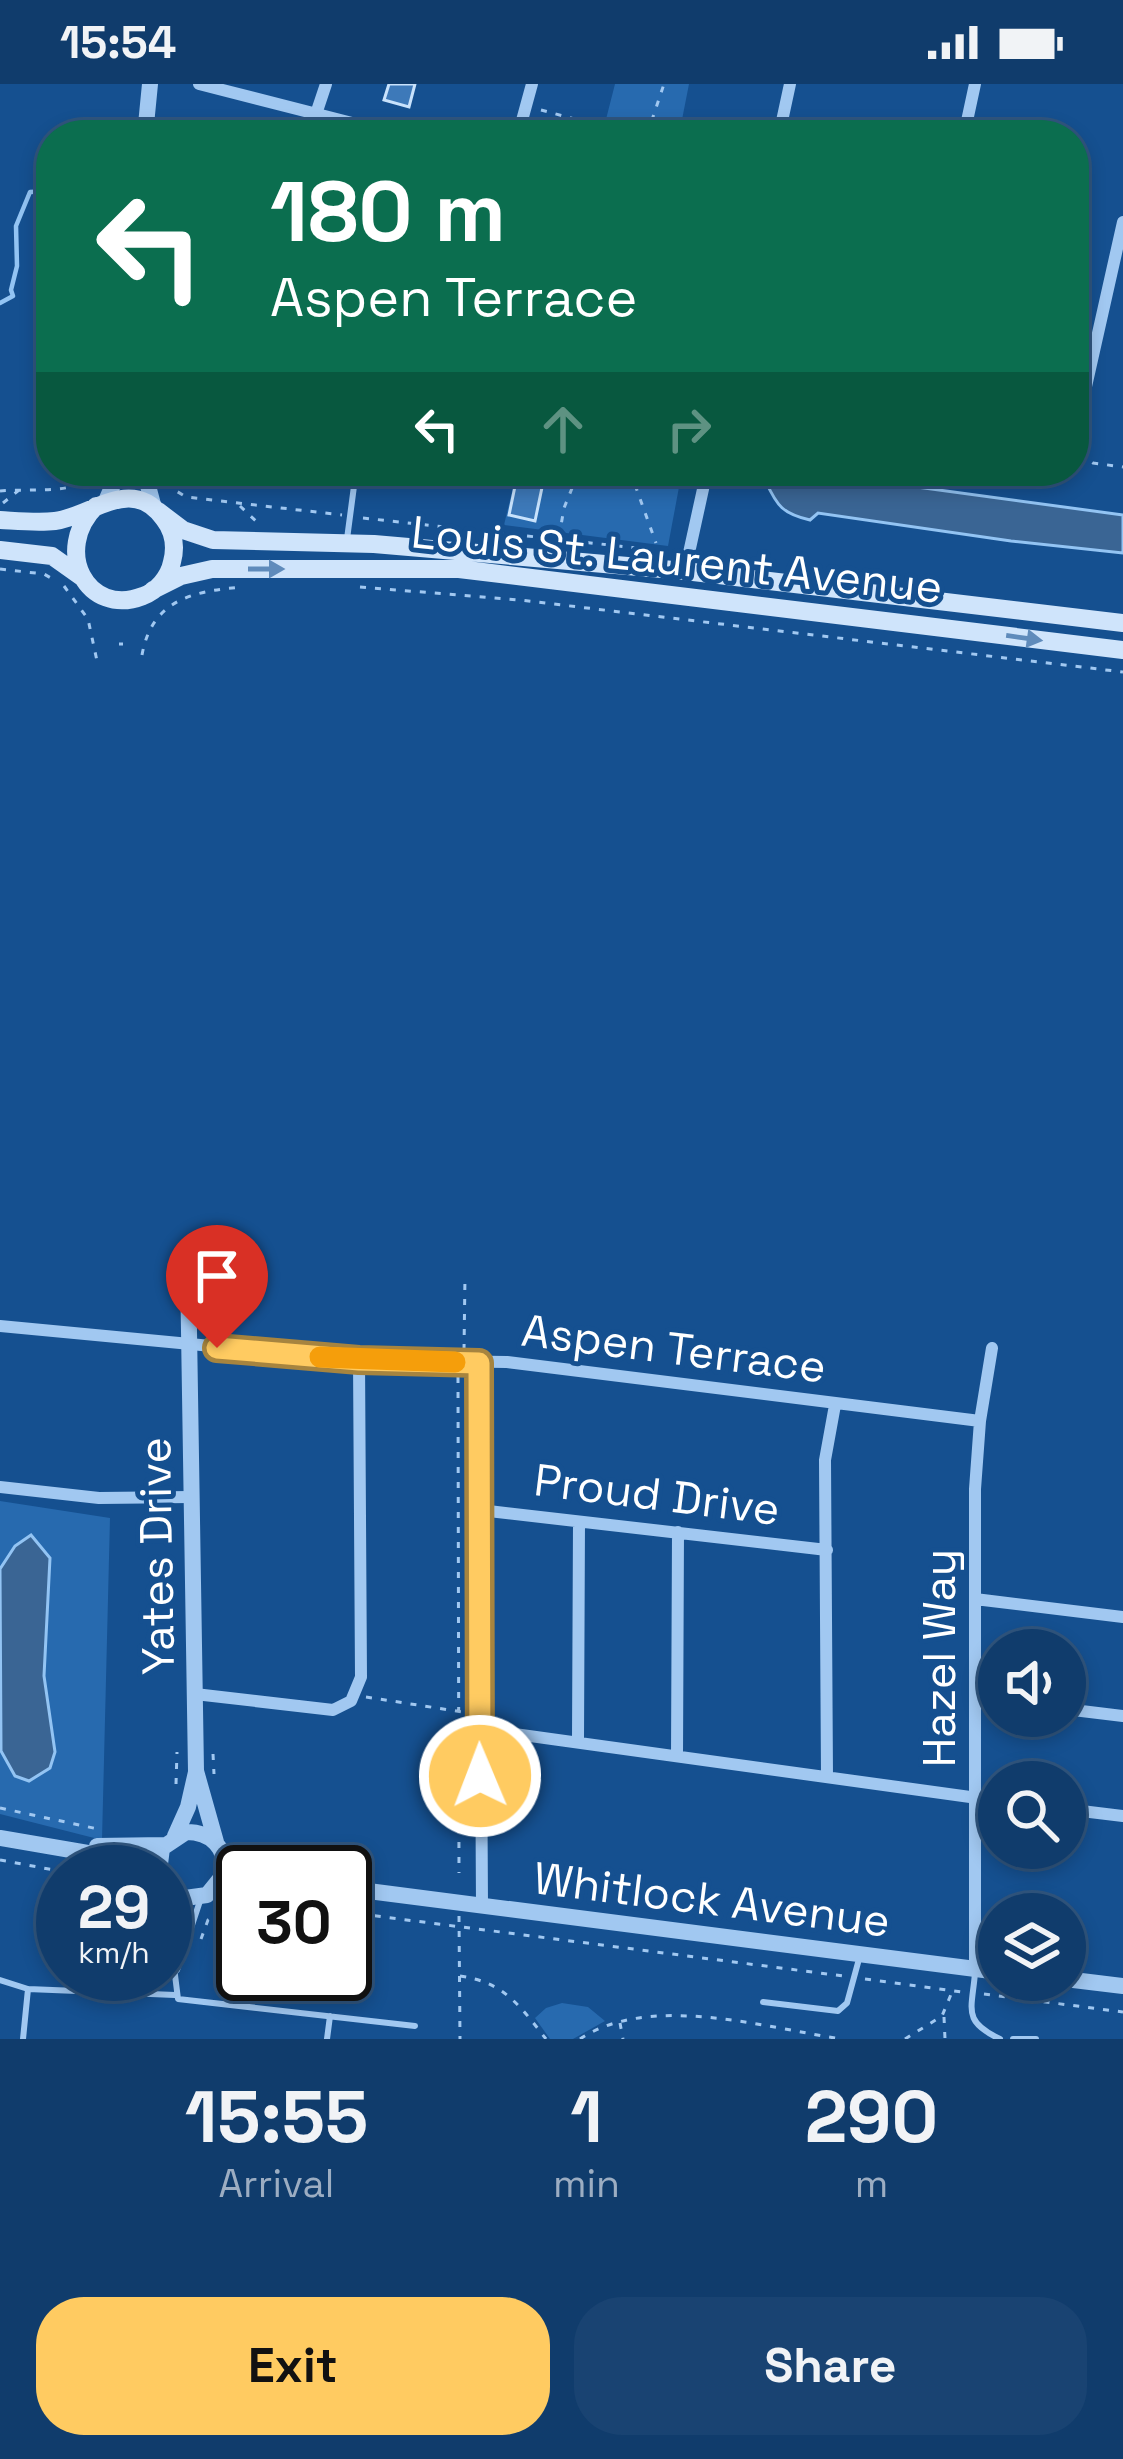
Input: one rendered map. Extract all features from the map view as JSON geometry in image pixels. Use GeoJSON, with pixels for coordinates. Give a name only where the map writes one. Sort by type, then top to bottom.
{"type":"FeatureCollection","features":[{"type":"Feature","properties":{"kind":"main road"},"geometry":{"type":"LineString","coordinates":[[0,520],[54,521],[128,497],[156,510],[167,522],[175,545],[170,571],[153,590],[118,599],[95,590],[52,556],[0,550]]}},
{"type":"Feature","properties":{"kind":"main road"},"geometry":{"type":"LineString","coordinates":[[83,578],[74,548],[76,532],[101,504]]}},
{"type":"Feature","properties":{"kind":"main road","name":"Louis St. Laurent Avenue"},"geometry":{"type":"LineString","coordinates":[[156,510],[205,539],[346,543],[685,571],[1123,623]]}},
{"type":"Feature","properties":{"kind":"main road","name":"Louis St. Laurent Avenue"},"geometry":{"type":"LineString","coordinates":[[153,590],[181,576],[212,569],[459,569],[1123,650]]}},
{"type":"Feature","properties":{"kind":"street"},"geometry":{"type":"LineString","coordinates":[[146,120],[150,84]]}},
{"type":"Feature","properties":{"kind":"street"},"geometry":{"type":"LineString","coordinates":[[199,84],[340,120]]}},
{"type":"Feature","properties":{"kind":"street"},"geometry":{"type":"LineString","coordinates":[[316,114],[326,84]]}},
{"type":"Feature","properties":{"kind":"street"},"geometry":{"type":"LineString","coordinates":[[522,120],[532,84]]}},
{"type":"Feature","properties":{"kind":"street"},"geometry":{"type":"LineString","coordinates":[[782,120],[790,84]]}},
{"type":"Feature","properties":{"kind":"street"},"geometry":{"type":"LineString","coordinates":[[967,120],[975,84]]}},
{"type":"Feature","properties":{"kind":"street"},"geometry":{"type":"LineString","coordinates":[[1089,373],[1123,222]]}},
{"type":"Feature","properties":{"kind":"street"},"geometry":{"type":"LineString","coordinates":[[101,504],[111,486]]}},
{"type":"Feature","properties":{"kind":"street"},"geometry":{"type":"LineString","coordinates":[[149,486],[156,510]]}},
{"type":"Feature","properties":{"kind":"street"},"geometry":{"type":"LineString","coordinates":[[685,571],[704,486]]}},
{"type":"Feature","properties":{"kind":"street","name":"Yates Drive"},"geometry":{"type":"LineString","coordinates":[[188,1268],[194,1694],[205,1774],[225,1845]]}},
{"type":"Feature","properties":{"kind":"street","name":"Aspen Terrace"},"geometry":{"type":"LineString","coordinates":[[0,1326],[359,1360],[507,1362],[980,1421]]}},
{"type":"Feature","properties":{"kind":"street","name":"Hazel Way"},"geometry":{"type":"LineString","coordinates":[[975,1969],[975,1489],[992,1348]]}},
{"type":"Feature","properties":{"kind":"street"},"geometry":{"type":"LineString","coordinates":[[194,1694],[333,1710],[356,1693],[361,1677],[359,1360]]}},
{"type":"Feature","properties":{"kind":"street"},"geometry":{"type":"LineString","coordinates":[[479,1363],[482,1906]]}},
{"type":"Feature","properties":{"kind":"street"},"geometry":{"type":"LineString","coordinates":[[827,1776],[825,1460],[835,1405]]}},
{"type":"Feature","properties":{"kind":"street"},"geometry":{"type":"LineString","coordinates":[[0,1487],[99,1498],[191,1497]]}},
{"type":"Feature","properties":{"kind":"street","name":"Proud Drive"},"geometry":{"type":"LineString","coordinates":[[479,1510],[826,1550]]}},
{"type":"Feature","properties":{"kind":"street"},"geometry":{"type":"LineString","coordinates":[[578,1741],[579,1522]]}},
{"type":"Feature","properties":{"kind":"street"},"geometry":{"type":"LineString","coordinates":[[677,1755],[678,1532]]}},
{"type":"Feature","properties":{"kind":"street"},"geometry":{"type":"LineString","coordinates":[[975,1598],[1123,1617]]}},
{"type":"Feature","properties":{"kind":"street"},"geometry":{"type":"LineString","coordinates":[[1086,1712],[1123,1716]]}},
{"type":"Feature","properties":{"kind":"street"},"geometry":{"type":"LineString","coordinates":[[479,1729],[978,1798]]}},
{"type":"Feature","properties":{"kind":"street","name":"Yates Drive"},"geometry":{"type":"LineString","coordinates":[[168,1845],[205,1774]]}},
{"type":"Feature","properties":{"kind":"street"},"geometry":{"type":"LineString","coordinates":[[1086,1812],[1123,1816]]}},
{"type":"Feature","properties":{"kind":"street"},"geometry":{"type":"LineString","coordinates":[[87,1845],[170,1840],[197,1832],[221,1845]]}},
{"type":"Feature","properties":{"kind":"street"},"geometry":{"type":"LineString","coordinates":[[0,1838],[42,1845]]}},
{"type":"Feature","properties":{"kind":"street"},"geometry":{"type":"LineString","coordinates":[[207,1894],[216,1883]]}},
{"type":"Feature","properties":{"kind":"street","name":"Whitlock Avenue"},"geometry":{"type":"LineString","coordinates":[[372,1891],[978,1969]]}},
{"type":"Feature","properties":{"kind":"street"},"geometry":{"type":"LineString","coordinates":[[192,1895],[216,1894]]}},
{"type":"Feature","properties":{"kind":"street"},"geometry":{"type":"LineString","coordinates":[[1086,1982],[1123,1986]]}},
{"type":"Feature","properties":{"kind":"lane"},"geometry":{"type":"LineString","coordinates":[[346,543],[354,486]]}},
{"type":"Feature","properties":{"kind":"lane"},"geometry":{"type":"LineString","coordinates":[[192,1932],[207,1894]]}},
{"type":"Feature","properties":{"kind":"lane"},"geometry":{"type":"LineString","coordinates":[[763,2002],[838,2011],[847,2003],[860,1955]]}},
{"type":"Feature","properties":{"kind":"lane"},"geometry":{"type":"LineString","coordinates":[[975,1969],[970,2015],[979,2029],[1000,2039]]}},
{"type":"Feature","properties":{"kind":"lane"},"geometry":{"type":"LineString","coordinates":[[0,1980],[36,1989]]}},
{"type":"Feature","properties":{"kind":"lane"},"geometry":{"type":"LineString","coordinates":[[23,2039],[28,1989]]}},
{"type":"Feature","properties":{"kind":"lane"},"geometry":{"type":"LineString","coordinates":[[192,2001],[415,2026]]}},
{"type":"Feature","properties":{"kind":"lane"},"geometry":{"type":"LineString","coordinates":[[327,2039],[330,2016]]}},
{"type":"Feature","properties":{"kind":"lane"},"geometry":{"type":"LineString","coordinates":[[391,2039],[392,2023]]}},
{"type":"Feature","properties":{"kind":"lane"},"geometry":{"type":"LineString","coordinates":[[1013,2039],[1036,2039]]}},
{"type":"Feature","properties":{"kind":"path"},"geometry":{"type":"LineString","coordinates":[[652,120],[664,84]]}},
{"type":"Feature","properties":{"kind":"path"},"geometry":{"type":"LineString","coordinates":[[541,110],[578,120]]}},
{"type":"Feature","properties":{"kind":"path"},"geometry":{"type":"LineString","coordinates":[[1089,460],[1123,467]]}},
{"type":"Feature","properties":{"kind":"path"},"geometry":{"type":"LineString","coordinates":[[0,491],[59,486]]}},
{"type":"Feature","properties":{"kind":"path"},"geometry":{"type":"LineString","coordinates":[[559,539],[573,486]]}},
{"type":"Feature","properties":{"kind":"path"},"geometry":{"type":"LineString","coordinates":[[635,486],[656,543]]}},
{"type":"Feature","properties":{"kind":"path"},"geometry":{"type":"LineString","coordinates":[[0,506],[21,489]]}},
{"type":"Feature","properties":{"kind":"path"},"geometry":{"type":"LineString","coordinates":[[237,502],[278,542]]}},
{"type":"Feature","properties":{"kind":"path"},"geometry":{"type":"LineString","coordinates":[[0,569],[44,574],[65,587],[88,619],[97,661]]}},
{"type":"Feature","properties":{"kind":"path"},"geometry":{"type":"LineString","coordinates":[[142,655],[153,621],[178,599],[198,591],[261,585]]}},
{"type":"Feature","properties":{"kind":"path"},"geometry":{"type":"LineString","coordinates":[[361,587],[520,599],[1123,672]]}},
{"type":"Feature","properties":{"kind":"path"},"geometry":{"type":"LineString","coordinates":[[464,1352],[465,1276]]}},
{"type":"Feature","properties":{"kind":"path"},"geometry":{"type":"LineString","coordinates":[[458,1374],[459,1873]]}},
{"type":"Feature","properties":{"kind":"path"},"geometry":{"type":"LineString","coordinates":[[356,1693],[372,1700],[471,1713]]}},
{"type":"Feature","properties":{"kind":"path"},"geometry":{"type":"LineString","coordinates":[[176,1753],[176,1792]]}},
{"type":"Feature","properties":{"kind":"path"},"geometry":{"type":"LineString","coordinates":[[205,1774],[215,1756]]}},
{"type":"Feature","properties":{"kind":"path"},"geometry":{"type":"LineString","coordinates":[[0,1808],[100,1829]]}},
{"type":"Feature","properties":{"kind":"path"},"geometry":{"type":"LineString","coordinates":[[0,1860],[36,1867]]}},
{"type":"Feature","properties":{"kind":"path"},"geometry":{"type":"LineString","coordinates":[[460,1902],[460,2039]]}},
{"type":"Feature","properties":{"kind":"path"},"geometry":{"type":"LineString","coordinates":[[201,1940],[216,1913]]}},
{"type":"Feature","properties":{"kind":"path"},"geometry":{"type":"LineString","coordinates":[[372,1916],[1123,2012]]}},
{"type":"Feature","properties":{"kind":"path"},"geometry":{"type":"LineString","coordinates":[[460,1976],[513,1996],[546,2039]]}},
{"type":"Feature","properties":{"kind":"path"},"geometry":{"type":"LineString","coordinates":[[945,2039],[943,2014],[952,1991]]}},
{"type":"Feature","properties":{"kind":"path"},"geometry":{"type":"LineString","coordinates":[[905,2039],[943,2014]]}},
{"type":"Feature","properties":{"kind":"path"},"geometry":{"type":"LineString","coordinates":[[580,2039],[619,2020],[672,2015],[841,2039]]}},
{"type":"Feature","properties":{"kind":"path"},"geometry":{"type":"LineString","coordinates":[[619,2020],[623,2039]]}},
{"type":"Feature","properties":{"kind":"path"},"geometry":{"type":"LineString","coordinates":[[531,2039],[539,2030]]}},
{"type":"Feature","properties":{"kind":"shaded area"},"geometry":{"type":"Polygon","coordinates":[[[615,84],[689,84],[682,120],[606,120],[615,84]]]}},
{"type":"Feature","properties":{"kind":"shaded area"},"geometry":{"type":"Polygon","coordinates":[[[513,486],[679,486],[668,546],[504,525],[513,486]]]}},
{"type":"Feature","properties":{"kind":"shaded area"},"geometry":{"type":"Polygon","coordinates":[[[768,486],[909,486],[1123,515],[1123,553],[818,513],[810,520],[782,508],[768,486]]]}},
{"type":"Feature","properties":{"kind":"shaded area"},"geometry":{"type":"Polygon","coordinates":[[[0,1501],[110,1518],[102,1840],[0,1814],[0,1501]]]}},
{"type":"Feature","properties":{"kind":"shaded area"},"geometry":{"type":"Polygon","coordinates":[[[31,1535],[50,1558],[44,1676],[55,1752],[50,1768],[29,1781],[15,1776],[1,1751],[0,1569],[15,1546],[31,1535]]]}},
{"type":"Feature","properties":{"kind":"shaded area"},"geometry":{"type":"Polygon","coordinates":[[[562,2003],[588,2007],[605,2021],[573,2039],[550,2039],[535,2018],[562,2003]]]}},
{"type":"Feature","properties":{"kind":"building"},"geometry":{"type":"Polygon","coordinates":[[[389,84],[415,84],[409,107],[384,100],[389,84]]]}},
{"type":"Feature","properties":{"kind":"building"},"geometry":{"type":"Polygon","coordinates":[[[515,486],[542,486],[535,521],[509,515],[515,486]]]}},
{"type":"Feature","properties":{"kind":"waterway"},"geometry":{"type":"LineString","coordinates":[[0,303],[13,296],[16,226],[30,192],[36,192]]}},
{"type":"Feature","properties":{"kind":"slow traffic"},"geometry":{"type":"LineString","coordinates":[[320,1357],[455,1362]]}},
{"type":"Feature","properties":{"kind":"route"},"geometry":{"type":"LineString","coordinates":[[217,1348],[359,1360],[479,1363],[480,1776]]}}]}
